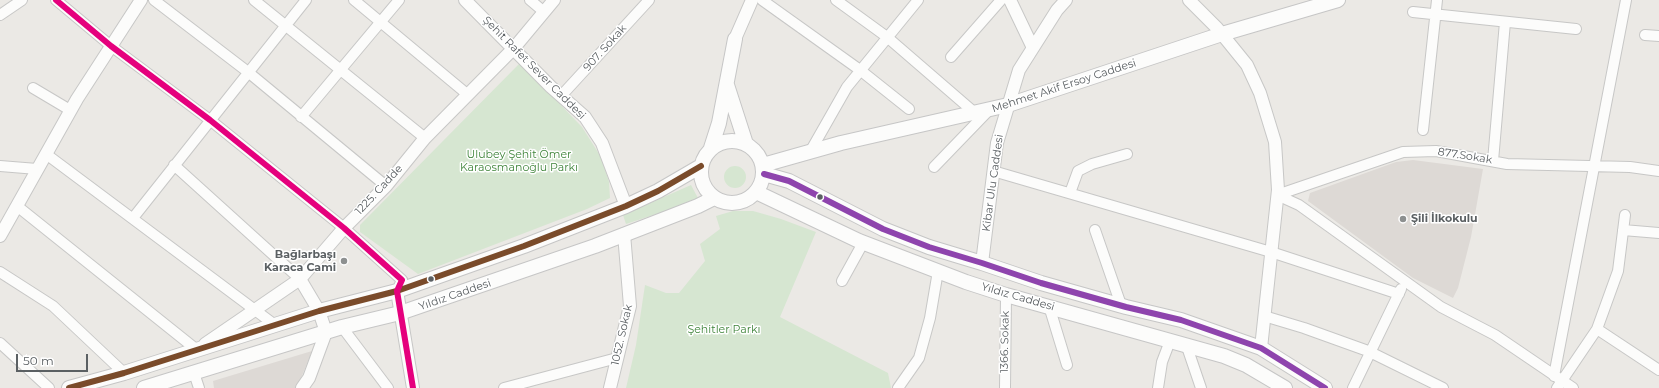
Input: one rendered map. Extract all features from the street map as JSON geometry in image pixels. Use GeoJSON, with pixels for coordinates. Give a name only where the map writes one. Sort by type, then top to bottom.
{"type":"FeatureCollection","features":[{"type":"Feature","properties":{"kind":"main road","name":"Mehmet Akif Ersoy Caddesi"},"geometry":{"type":"LineString","coordinates":[[763,169],[810,152],[1008,105],[1222,34],[1338,0]]}},
{"type":"Feature","properties":{"kind":"main road"},"geometry":{"type":"LineString","coordinates":[[711,148],[719,123],[735,39]]}},
{"type":"Feature","properties":{"kind":"main road"},"geometry":{"type":"LineString","coordinates":[[727,83],[746,144]]}},
{"type":"Feature","properties":{"kind":"main road"},"geometry":{"type":"LineString","coordinates":[[728,140],[746,144],[754,149],[760,156],[763,169],[761,184],[756,192],[741,202],[732,204],[722,202],[714,198],[707,192],[702,184],[700,175],[704,156],[711,148],[728,140]]}},
{"type":"Feature","properties":{"kind":"main road","name":"Yıldız Caddesi"},"geometry":{"type":"LineString","coordinates":[[69,388],[124,373],[319,311],[397,291],[524,246],[626,206],[658,191],[701,166]]}},
{"type":"Feature","properties":{"kind":"main road","name":"Yıldız Caddesi"},"geometry":{"type":"LineString","coordinates":[[763,169],[890,232],[929,247],[1034,281],[1182,320],[1261,348],[1325,388]]}},
{"type":"Feature","properties":{"kind":"main road","name":"Yıldız Caddesi"},"geometry":{"type":"LineString","coordinates":[[756,192],[863,243],[938,272],[1006,295],[1170,341],[1186,344],[1246,365],[1285,388]]}},
{"type":"Feature","properties":{"kind":"main road","name":"Yıldız Caddesi"},"geometry":{"type":"LineString","coordinates":[[144,388],[342,327],[400,313],[510,276],[698,206],[714,198]]}},
{"type":"Feature","properties":{"kind":"street"},"geometry":{"type":"LineString","coordinates":[[0,15],[22,0]]}},
{"type":"Feature","properties":{"kind":"street"},"geometry":{"type":"LineString","coordinates":[[56,0],[111,46],[210,120],[344,228],[402,280],[397,291],[413,388]]}},
{"type":"Feature","properties":{"kind":"street"},"geometry":{"type":"LineString","coordinates":[[0,236],[70,110],[141,0]]}},
{"type":"Feature","properties":{"kind":"street"},"geometry":{"type":"LineString","coordinates":[[154,0],[248,72],[386,186]]}},
{"type":"Feature","properties":{"kind":"street"},"geometry":{"type":"LineString","coordinates":[[254,0],[424,138]]}},
{"type":"Feature","properties":{"kind":"street"},"geometry":{"type":"LineString","coordinates":[[133,218],[306,0]]}},
{"type":"Feature","properties":{"kind":"street"},"geometry":{"type":"LineString","coordinates":[[354,0],[467,94]]}},
{"type":"Feature","properties":{"kind":"street"},"geometry":{"type":"LineString","coordinates":[[301,117],[399,0]]}},
{"type":"Feature","properties":{"kind":"street","name":"Şehit Rafet Sever Caddesi"},"geometry":{"type":"LineString","coordinates":[[465,0],[561,96],[585,117],[602,143],[626,206]]}},
{"type":"Feature","properties":{"kind":"street"},"geometry":{"type":"LineString","coordinates":[[530,0],[543,12]]}},
{"type":"Feature","properties":{"kind":"street","name":"1225. Cadde"},"geometry":{"type":"LineString","coordinates":[[197,350],[254,309],[300,279],[344,228],[386,186],[424,138],[514,48],[554,0]]}},
{"type":"Feature","properties":{"kind":"street","name":"907. Sokak"},"geometry":{"type":"LineString","coordinates":[[561,96],[648,0]]}},
{"type":"Feature","properties":{"kind":"street"},"geometry":{"type":"LineString","coordinates":[[735,39],[752,0]]}},
{"type":"Feature","properties":{"kind":"street"},"geometry":{"type":"LineString","coordinates":[[762,0],[860,70],[909,109]]}},
{"type":"Feature","properties":{"kind":"street"},"geometry":{"type":"LineString","coordinates":[[836,0],[886,37],[975,113]]}},
{"type":"Feature","properties":{"kind":"street"},"geometry":{"type":"LineString","coordinates":[[810,152],[847,87],[886,37],[918,0]]}},
{"type":"Feature","properties":{"kind":"street"},"geometry":{"type":"LineString","coordinates":[[951,57],[1001,0]]}},
{"type":"Feature","properties":{"kind":"street"},"geometry":{"type":"LineString","coordinates":[[1010,0],[1034,48]]}},
{"type":"Feature","properties":{"kind":"street","name":"Kibar Ulu Caddesi"},"geometry":{"type":"LineString","coordinates":[[982,263],[997,143],[1019,70],[1057,10],[1066,0]]}},
{"type":"Feature","properties":{"kind":"street"},"geometry":{"type":"LineString","coordinates":[[1189,0],[1222,34],[1247,66],[1260,93],[1275,142],[1277,195],[1261,348]]}},
{"type":"Feature","properties":{"kind":"street"},"geometry":{"type":"LineString","coordinates":[[1423,130],[1437,0]]}},
{"type":"Feature","properties":{"kind":"street"},"geometry":{"type":"LineString","coordinates":[[1557,381],[1593,166],[1626,0]]}},
{"type":"Feature","properties":{"kind":"street"},"geometry":{"type":"LineString","coordinates":[[1413,12],[1576,29]]}},
{"type":"Feature","properties":{"kind":"street"},"geometry":{"type":"LineString","coordinates":[[1493,161],[1505,22]]}},
{"type":"Feature","properties":{"kind":"street"},"geometry":{"type":"LineString","coordinates":[[1645,34],[1659,36]]}},
{"type":"Feature","properties":{"kind":"street"},"geometry":{"type":"LineString","coordinates":[[33,88],[70,110]]}},
{"type":"Feature","properties":{"kind":"street"},"geometry":{"type":"LineString","coordinates":[[934,167],[990,109]]}},
{"type":"Feature","properties":{"kind":"street","name":"877.Sokak"},"geometry":{"type":"LineString","coordinates":[[1277,195],[1403,152],[1436,151],[1507,164],[1630,167],[1659,171]]}},
{"type":"Feature","properties":{"kind":"street"},"geometry":{"type":"LineString","coordinates":[[46,154],[275,325]]}},
{"type":"Feature","properties":{"kind":"street"},"geometry":{"type":"LineString","coordinates":[[1070,193],[1078,171],[1092,164],[1127,154]]}},
{"type":"Feature","properties":{"kind":"street"},"geometry":{"type":"LineString","coordinates":[[174,165],[300,279],[319,311],[326,332],[308,378],[302,388]]}},
{"type":"Feature","properties":{"kind":"street"},"geometry":{"type":"LineString","coordinates":[[0,166],[37,169]]}},
{"type":"Feature","properties":{"kind":"street"},"geometry":{"type":"LineString","coordinates":[[993,171],[1271,252],[1399,294]]}},
{"type":"Feature","properties":{"kind":"street"},"geometry":{"type":"LineString","coordinates":[[1277,195],[1298,205],[1441,307],[1495,335],[1557,381],[1573,388]]}},
{"type":"Feature","properties":{"kind":"street"},"geometry":{"type":"LineString","coordinates":[[16,206],[197,350]]}},
{"type":"Feature","properties":{"kind":"street"},"geometry":{"type":"LineString","coordinates":[[1557,381],[1597,328],[1618,270],[1625,215]]}},
{"type":"Feature","properties":{"kind":"street"},"geometry":{"type":"LineString","coordinates":[[1095,230],[1121,305]]}},
{"type":"Feature","properties":{"kind":"street"},"geometry":{"type":"LineString","coordinates":[[1623,230],[1659,233]]}},
{"type":"Feature","properties":{"kind":"street","name":"1052. Sokak"},"geometry":{"type":"LineString","coordinates":[[610,388],[630,306],[624,234]]}},
{"type":"Feature","properties":{"kind":"street"},"geometry":{"type":"LineString","coordinates":[[842,281],[863,243]]}},
{"type":"Feature","properties":{"kind":"street"},"geometry":{"type":"LineString","coordinates":[[0,272],[54,306],[124,373]]}},
{"type":"Feature","properties":{"kind":"street"},"geometry":{"type":"LineString","coordinates":[[898,388],[919,358],[930,318],[938,272]]}},
{"type":"Feature","properties":{"kind":"street"},"geometry":{"type":"LineString","coordinates":[[1353,388],[1405,281]]}},
{"type":"Feature","properties":{"kind":"street","name":"1366. Sokak"},"geometry":{"type":"LineString","coordinates":[[1004,388],[1006,295]]}},
{"type":"Feature","properties":{"kind":"street"},"geometry":{"type":"LineString","coordinates":[[1048,306],[1067,365]]}},
{"type":"Feature","properties":{"kind":"street"},"geometry":{"type":"LineString","coordinates":[[1264,316],[1304,328],[1371,353],[1443,388]]}},
{"type":"Feature","properties":{"kind":"street"},"geometry":{"type":"LineString","coordinates":[[342,327],[388,388]]}},
{"type":"Feature","properties":{"kind":"street"},"geometry":{"type":"LineString","coordinates":[[1597,328],[1659,370]]}},
{"type":"Feature","properties":{"kind":"street"},"geometry":{"type":"LineString","coordinates":[[1158,388],[1162,362],[1170,341]]}},
{"type":"Feature","properties":{"kind":"street"},"geometry":{"type":"LineString","coordinates":[[0,343],[49,388]]}},
{"type":"Feature","properties":{"kind":"street"},"geometry":{"type":"LineString","coordinates":[[1186,344],[1201,388]]}},
{"type":"Feature","properties":{"kind":"street"},"geometry":{"type":"LineString","coordinates":[[504,388],[617,358]]}},
{"type":"Feature","properties":{"kind":"street"},"geometry":{"type":"LineString","coordinates":[[194,373],[199,388]]}},
{"type":"Feature","properties":{"kind":"shaded area","name":"Şili İlkokulu"},"geometry":{"type":"Polygon","coordinates":[[[1413,160],[1483,169],[1471,237],[1458,288],[1453,298],[1413,278],[1308,201],[1310,193],[1396,162],[1413,160]]]}},
{"type":"Feature","properties":{"kind":"shaded area"},"geometry":{"type":"Polygon","coordinates":[[[312,351],[297,388],[214,388],[213,381],[312,351]]]}},
{"type":"Feature","properties":{"kind":"green space","name":"Ulubey Şehit Ömer Karaosmanoğlu Parkı"},"geometry":{"type":"Polygon","coordinates":[[[519,64],[528,71],[582,127],[601,157],[609,182],[610,198],[587,209],[418,274],[360,232],[360,225],[519,64]]]}},
{"type":"Feature","properties":{"kind":"green space"},"geometry":{"type":"Polygon","coordinates":[[[735,166],[743,169],[746,177],[743,185],[735,188],[727,185],[724,177],[727,169],[735,166]]]}},
{"type":"Feature","properties":{"kind":"green space"},"geometry":{"type":"Polygon","coordinates":[[[691,185],[699,200],[626,224],[623,215],[691,185]]]}},
{"type":"Feature","properties":{"kind":"green space","name":"Şehitler Parkı"},"geometry":{"type":"Polygon","coordinates":[[[733,211],[753,211],[781,219],[816,232],[780,317],[888,373],[891,388],[626,388],[636,345],[645,285],[666,293],[679,293],[705,261],[700,244],[720,229],[716,216],[733,211]]]}},
{"type":"Feature","properties":{"kind":"transit line"},"geometry":{"type":"LineString","coordinates":[[56,0],[111,46],[210,120],[344,228],[402,280],[397,291],[413,388]]}},
{"type":"Feature","properties":{"kind":"transit line"},"geometry":{"type":"LineString","coordinates":[[69,388],[124,373],[319,311],[397,291],[524,246],[626,206],[658,191],[701,166]]}},
{"type":"Feature","properties":{"kind":"transit line"},"geometry":{"type":"LineString","coordinates":[[764,174],[789,181],[883,229],[929,247],[1041,283],[1126,307],[1181,320],[1261,348],[1325,388]]}},
{"type":"Feature","properties":{"kind":"place","name":"Şili İlkokulu"},"geometry":{"type":"Point","coordinates":[1403,219]}},
{"type":"Feature","properties":{"kind":"place","name":"Bağlarbaşı Karaca Cami"},"geometry":{"type":"Point","coordinates":[344,261]}}]}
